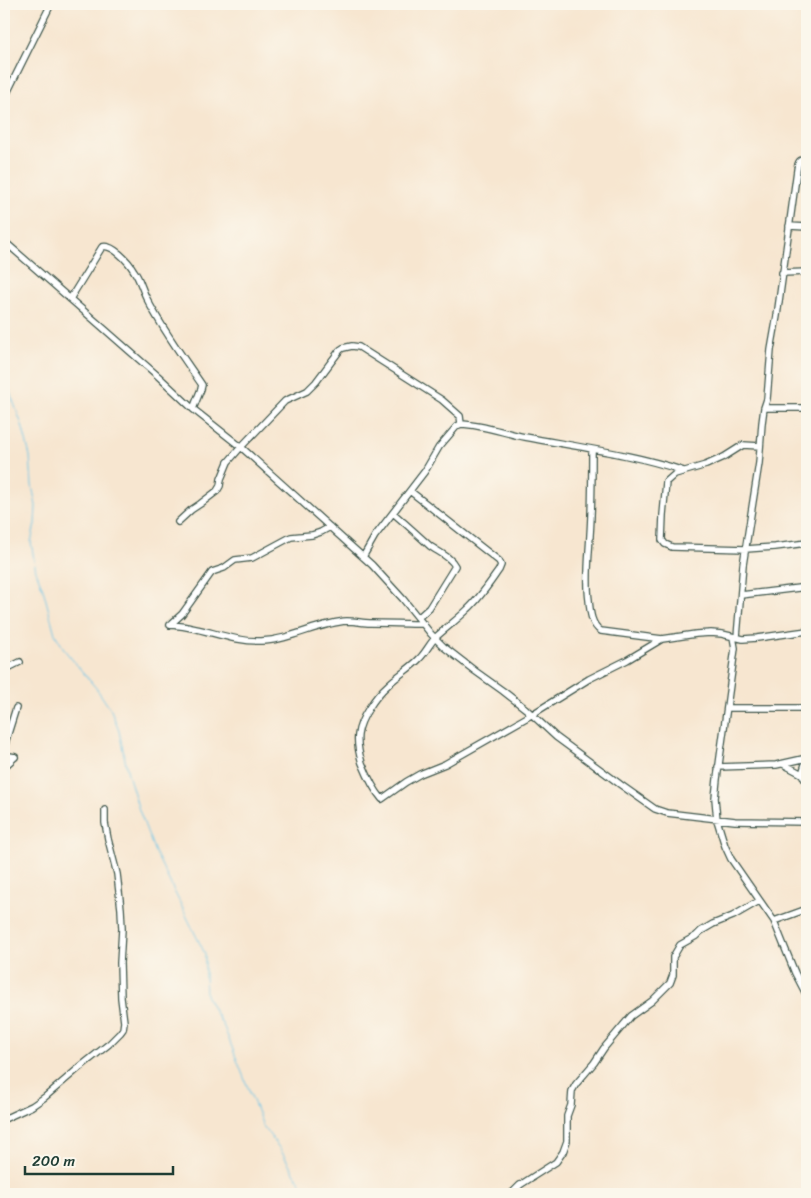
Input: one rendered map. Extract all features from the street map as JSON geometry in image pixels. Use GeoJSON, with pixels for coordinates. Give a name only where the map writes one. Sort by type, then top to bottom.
{"type":"FeatureCollection","features":[{"type":"Feature","properties":{"kind":"street"},"geometry":{"type":"LineString","coordinates":[[4,99],[51,4]]}},
{"type":"Feature","properties":{"kind":"street"},"geometry":{"type":"LineString","coordinates":[[807,159],[798,162],[788,243],[782,273],[776,328],[771,350],[754,502],[749,524],[738,638],[718,766],[715,798],[717,820],[727,852],[774,921],[794,972],[807,996]]}},
{"type":"Feature","properties":{"kind":"street"},"geometry":{"type":"LineString","coordinates":[[789,226],[807,227]]}},
{"type":"Feature","properties":{"kind":"street"},"geometry":{"type":"LineString","coordinates":[[4,241],[193,409],[241,447],[363,557],[390,584],[444,647],[503,691],[556,737],[621,785],[654,808],[667,813],[717,820],[807,822]]}},
{"type":"Feature","properties":{"kind":"street"},"geometry":{"type":"LineString","coordinates":[[70,299],[102,247],[110,247],[122,256],[136,272],[146,299],[167,334],[202,385],[193,409]]}},
{"type":"Feature","properties":{"kind":"street"},"geometry":{"type":"LineString","coordinates":[[782,273],[807,272]]}},
{"type":"Feature","properties":{"kind":"street"},"geometry":{"type":"LineString","coordinates":[[178,522],[217,491],[226,467],[241,447],[286,402],[311,386],[343,348],[352,346],[367,351],[442,400],[460,416],[461,424]]}},
{"type":"Feature","properties":{"kind":"street"},"geometry":{"type":"LineString","coordinates":[[764,408],[807,408]]}},
{"type":"Feature","properties":{"kind":"street"},"geometry":{"type":"LineString","coordinates":[[363,557],[380,529],[410,491],[440,447],[457,426],[461,424],[661,463],[684,471]]}},
{"type":"Feature","properties":{"kind":"street"},"geometry":{"type":"LineString","coordinates":[[760,446],[743,445],[724,457],[706,465],[675,474],[666,482],[662,540],[665,544],[672,547],[746,549],[807,543]]}},
{"type":"Feature","properties":{"kind":"street"},"geometry":{"type":"LineString","coordinates":[[592,450],[588,600],[596,628],[601,631],[662,639],[711,633],[738,638],[757,638],[807,631]]}},
{"type":"Feature","properties":{"kind":"street"},"geometry":{"type":"LineString","coordinates":[[410,491],[499,561],[501,565],[470,608],[435,638],[421,657],[374,699],[361,721],[357,741],[359,753],[382,799],[406,782],[445,764],[662,639]]}},
{"type":"Feature","properties":{"kind":"street"},"geometry":{"type":"LineString","coordinates":[[393,514],[431,547],[449,558],[455,566],[429,608],[419,617]]}},
{"type":"Feature","properties":{"kind":"street"},"geometry":{"type":"LineString","coordinates":[[330,527],[312,535],[291,537],[285,542],[252,558],[235,560],[224,568],[212,572],[182,614],[170,625],[183,626],[220,636],[261,641],[348,621],[372,624],[424,624]]}},
{"type":"Feature","properties":{"kind":"street"},"geometry":{"type":"LineString","coordinates":[[741,595],[807,587]]}},
{"type":"Feature","properties":{"kind":"street"},"geometry":{"type":"LineString","coordinates":[[410,624],[412,611]]}},
{"type":"Feature","properties":{"kind":"street"},"geometry":{"type":"LineString","coordinates":[[735,648],[738,638]]}},
{"type":"Feature","properties":{"kind":"street"},"geometry":{"type":"LineString","coordinates":[[4,670],[20,662]]}},
{"type":"Feature","properties":{"kind":"street"},"geometry":{"type":"LineString","coordinates":[[4,750],[16,708]]}},
{"type":"Feature","properties":{"kind":"street"},"geometry":{"type":"LineString","coordinates":[[727,708],[807,708]]}},
{"type":"Feature","properties":{"kind":"street"},"geometry":{"type":"LineString","coordinates":[[4,755],[15,757],[4,767]]}},
{"type":"Feature","properties":{"kind":"street"},"geometry":{"type":"LineString","coordinates":[[718,766],[770,766],[807,758]]}},
{"type":"Feature","properties":{"kind":"street"},"geometry":{"type":"LineString","coordinates":[[802,774],[807,758]]}},
{"type":"Feature","properties":{"kind":"street"},"geometry":{"type":"LineString","coordinates":[[784,764],[802,774],[807,784]]}},
{"type":"Feature","properties":{"kind":"street"},"geometry":{"type":"LineString","coordinates":[[4,1119],[32,1106],[45,1097],[80,1066],[109,1044],[123,1029],[120,963],[121,909],[117,874],[105,823],[105,810]]}},
{"type":"Feature","properties":{"kind":"street"},"geometry":{"type":"LineString","coordinates":[[511,1194],[556,1162],[563,1152],[567,1141],[567,1116],[571,1105],[572,1092],[576,1084],[631,1016],[652,1001],[670,983],[673,976],[673,957],[680,944],[759,900]]}},
{"type":"Feature","properties":{"kind":"street"},"geometry":{"type":"LineString","coordinates":[[774,921],[807,909]]}},
{"type":"Feature","properties":{"kind":"waterway"},"geometry":{"type":"LineString","coordinates":[[4,376],[22,425],[30,456],[36,506],[31,542],[36,571],[43,589],[55,634],[66,652],[96,688],[111,710],[119,731],[128,774],[139,810],[154,850],[205,954],[206,995],[224,1027],[263,1126],[280,1149],[307,1194]]}}]}
